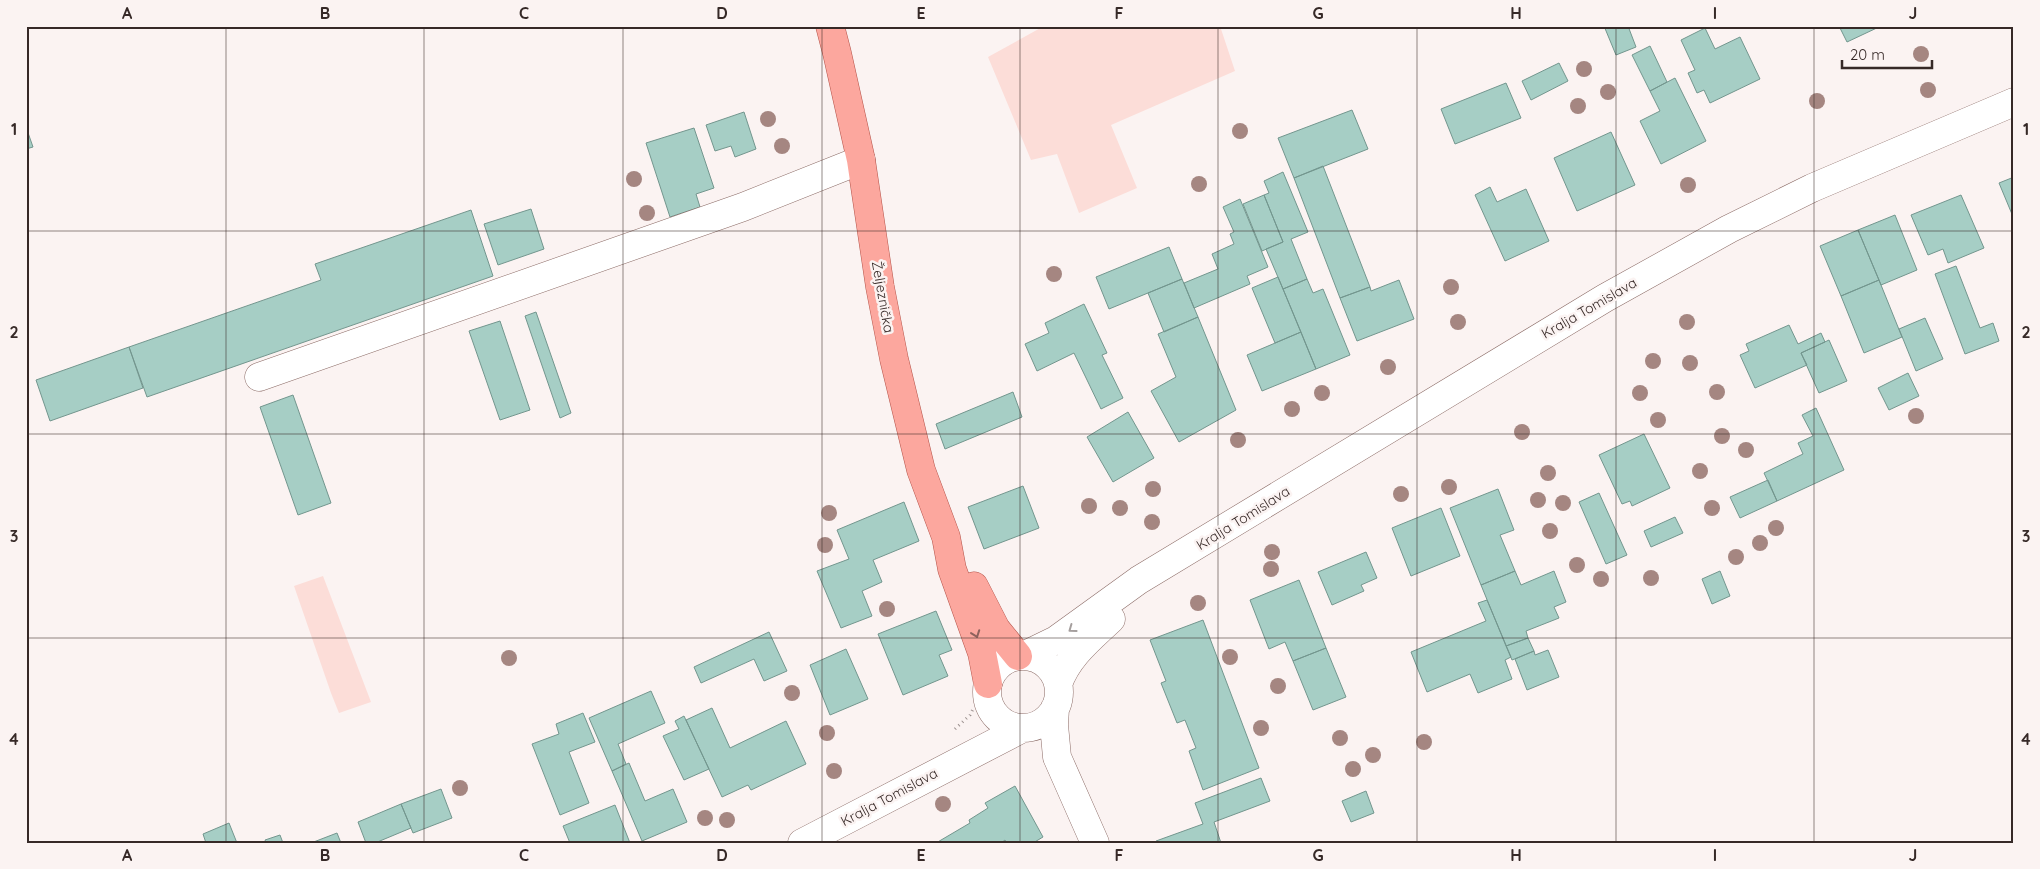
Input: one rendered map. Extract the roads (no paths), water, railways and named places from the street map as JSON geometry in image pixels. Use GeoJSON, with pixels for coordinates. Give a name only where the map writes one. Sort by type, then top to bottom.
{"type":"FeatureCollection","features":[{"type":"Feature","properties":{"kind":"main road","name":"Željeznička"},"geometry":{"type":"LineString","coordinates":[[830,26],[861,160],[880,287],[894,359],[921,470],[946,537],[952,569],[982,653],[989,695]]}},
{"type":"Feature","properties":{"kind":"main road","name":"Željeznička"},"geometry":{"type":"LineString","coordinates":[[946,537],[961,561],[996,629],[1020,656]]}},
{"type":"Feature","properties":{"kind":"street","name":"Kralja Tomislava"},"geometry":{"type":"LineString","coordinates":[[1020,656],[1068,632],[1139,580],[1185,554],[1597,302],[1729,229],[1812,188],[2014,102]]}},
{"type":"Feature","properties":{"kind":"street"},"geometry":{"type":"LineString","coordinates":[[259,377],[743,206],[861,160]]}},
{"type":"Feature","properties":{"kind":"street","name":"Kralja Tomislava"},"geometry":{"type":"LineString","coordinates":[[1057,696],[1062,671],[1082,646],[1185,554]]}},
{"type":"Feature","properties":{"kind":"street"},"geometry":{"type":"LineString","coordinates":[[976,751],[987,729],[991,674],[1002,662],[1020,656],[1037,658],[1044,662],[1054,674],[1057,696],[1054,725],[1058,756],[1095,843]]}},
{"type":"Feature","properties":{"kind":"street"},"geometry":{"type":"LineString","coordinates":[[989,695],[995,715],[1003,722],[1023,728],[1037,736],[1058,756]]}},
{"type":"Feature","properties":{"kind":"street"},"geometry":{"type":"LineString","coordinates":[[1023,728],[1041,723],[1049,717],[1057,696]]}},
{"type":"Feature","properties":{"kind":"street","name":"Kralja Tomislava"},"geometry":{"type":"LineString","coordinates":[[802,843],[1023,728]]}}]}
